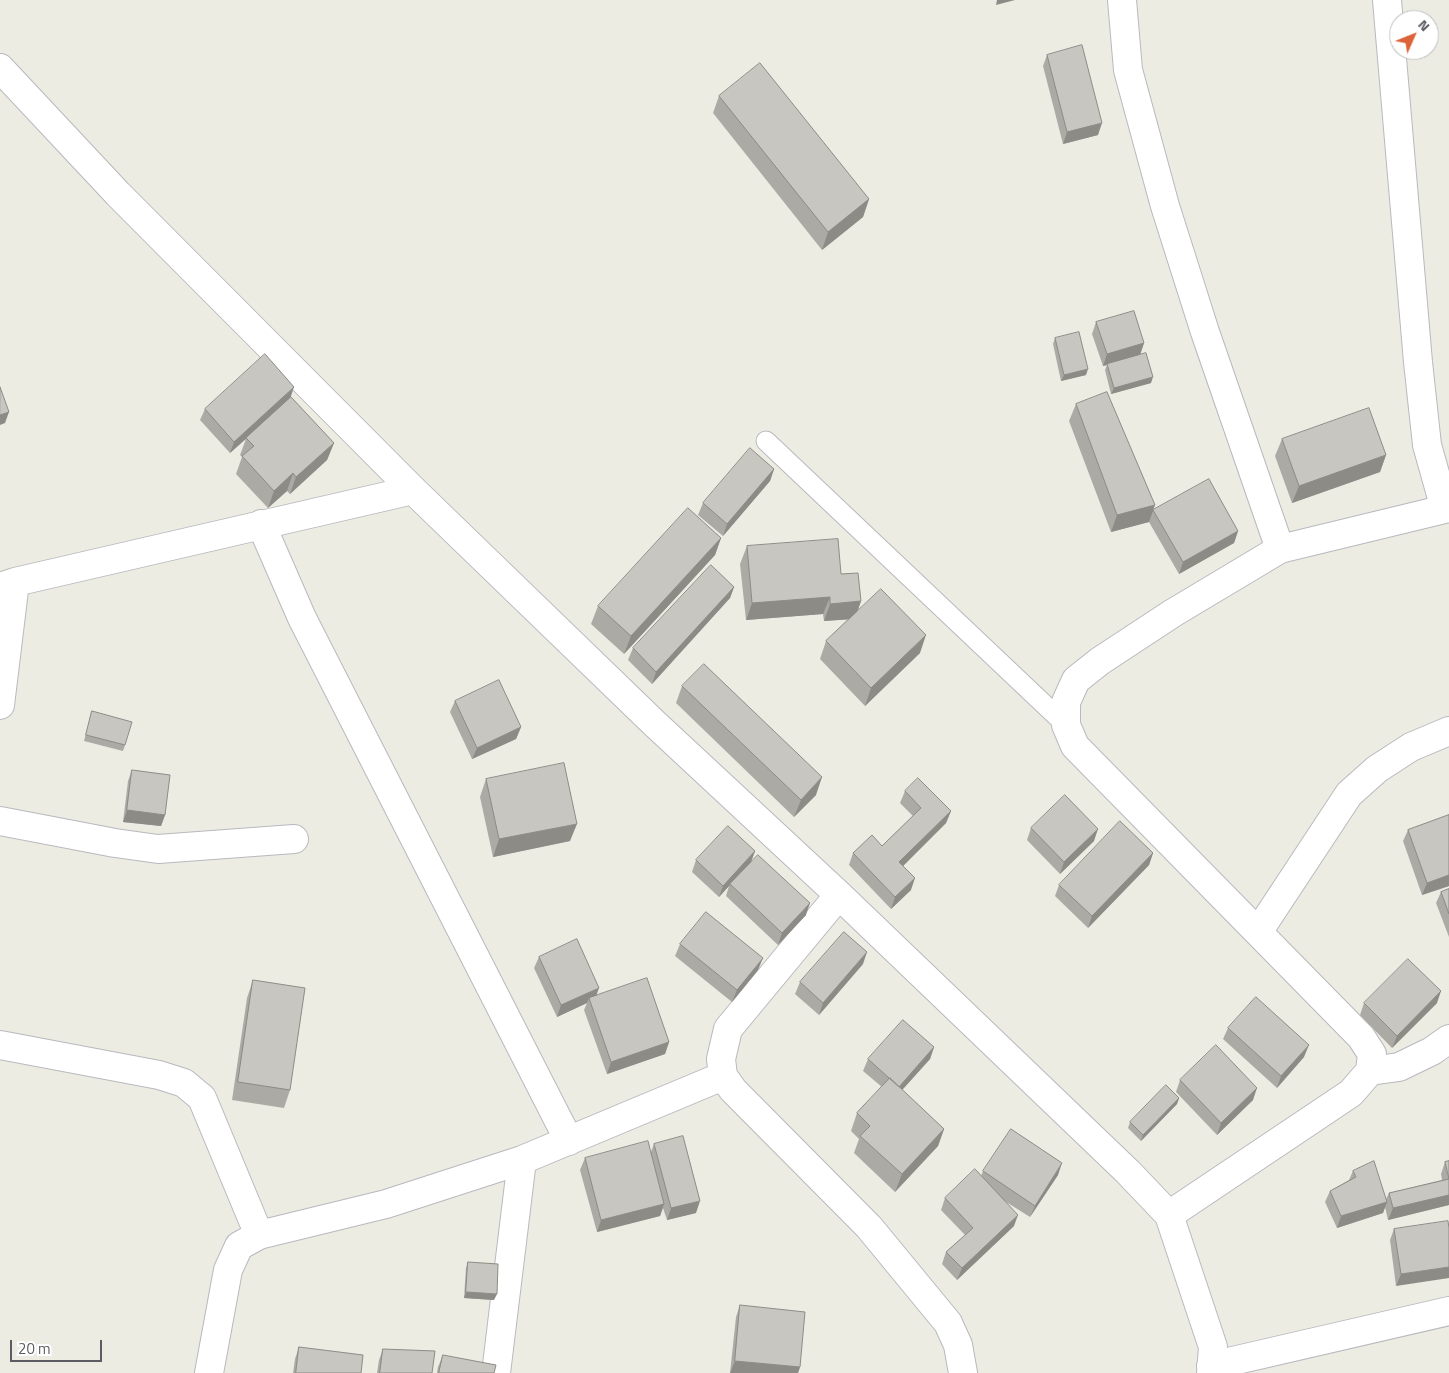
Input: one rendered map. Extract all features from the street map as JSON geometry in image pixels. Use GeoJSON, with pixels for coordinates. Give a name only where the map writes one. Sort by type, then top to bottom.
{"type":"FeatureCollection","features":[{"type":"Feature","properties":{"kind":"street"},"geometry":{"type":"LineString","coordinates":[[1122,0],[1128,70],[1165,206],[1205,332],[1280,549]]}},
{"type":"Feature","properties":{"kind":"street"},"geometry":{"type":"LineString","coordinates":[[1169,1215],[1351,1093],[1370,1071],[1372,1054],[1361,1037],[1075,746],[1066,725],[1066,702],[1076,680],[1100,661],[1173,613],[1280,549],[1447,508],[1427,445],[1418,362],[1387,0]]}},
{"type":"Feature","properties":{"kind":"street"},"geometry":{"type":"LineString","coordinates":[[0,68],[118,194],[413,490],[654,723],[839,895],[1128,1172],[1169,1215],[1213,1347],[1211,1370],[1449,1311]]}},
{"type":"Feature","properties":{"kind":"street"},"geometry":{"type":"LineString","coordinates":[[0,705],[7,585],[261,524],[413,490]]}},
{"type":"Feature","properties":{"kind":"street"},"geometry":{"type":"LineString","coordinates":[[261,524],[302,618],[569,1141]]}},
{"type":"Feature","properties":{"kind":"street"},"geometry":{"type":"LineString","coordinates":[[1258,932],[1349,794],[1377,769],[1411,747],[1449,732]]}},
{"type":"Feature","properties":{"kind":"street"},"geometry":{"type":"LineString","coordinates":[[0,821],[115,843],[158,849],[294,839]]}},
{"type":"Feature","properties":{"kind":"street"},"geometry":{"type":"LineString","coordinates":[[839,895],[728,1029],[721,1059],[722,1076],[733,1090],[869,1227],[948,1323],[958,1345],[963,1373]]}},
{"type":"Feature","properties":{"kind":"street"},"geometry":{"type":"LineString","coordinates":[[1370,1071],[1399,1067],[1432,1051],[1449,1039]]}},
{"type":"Feature","properties":{"kind":"street"},"geometry":{"type":"LineString","coordinates":[[0,1045],[159,1075],[184,1083],[202,1098],[259,1235]]}},
{"type":"Feature","properties":{"kind":"street"},"geometry":{"type":"LineString","coordinates":[[209,1373],[228,1270],[238,1246],[259,1235],[386,1204],[522,1160],[722,1076]]}},
{"type":"Feature","properties":{"kind":"street"},"geometry":{"type":"LineString","coordinates":[[496,1373],[522,1160]]}},
{"type":"Feature","properties":{"kind":"lane"},"geometry":{"type":"LineString","coordinates":[[766,441],[1066,725]]}},
{"type":"Feature","properties":{"kind":"building"},"geometry":{"type":"Polygon","coordinates":[[[1082,45],[1102,123],[1067,132],[1047,55],[1082,45]]]}},
{"type":"Feature","properties":{"kind":"building"},"geometry":{"type":"Polygon","coordinates":[[[760,63],[869,199],[828,232],[719,96],[760,63]]]}},
{"type":"Feature","properties":{"kind":"building"},"geometry":{"type":"Polygon","coordinates":[[[1134,311],[1144,343],[1107,354],[1096,322],[1134,311]]]}},
{"type":"Feature","properties":{"kind":"building"},"geometry":{"type":"Polygon","coordinates":[[[1079,332],[1088,369],[1064,375],[1055,338],[1079,332]]]}},
{"type":"Feature","properties":{"kind":"building"},"geometry":{"type":"Polygon","coordinates":[[[1146,353],[1153,377],[1114,388],[1107,364],[1146,353]]]}},
{"type":"Feature","properties":{"kind":"building"},"geometry":{"type":"Polygon","coordinates":[[[265,354],[294,387],[234,442],[205,409],[265,354]]]}},
{"type":"Feature","properties":{"kind":"building"},"geometry":{"type":"Polygon","coordinates":[[[0,387],[9,412],[0,415],[0,387]]]}},
{"type":"Feature","properties":{"kind":"building"},"geometry":{"type":"Polygon","coordinates":[[[1107,392],[1155,505],[1117,515],[1076,404],[1107,392]]]}},
{"type":"Feature","properties":{"kind":"building"},"geometry":{"type":"Polygon","coordinates":[[[291,397],[334,443],[296,477],[293,473],[274,491],[242,456],[254,446],[246,438],[291,397]]]}},
{"type":"Feature","properties":{"kind":"building"},"geometry":{"type":"Polygon","coordinates":[[[1369,408],[1386,455],[1299,486],[1282,439],[1369,408]]]}},
{"type":"Feature","properties":{"kind":"building"},"geometry":{"type":"Polygon","coordinates":[[[750,448],[774,469],[727,524],[703,503],[750,448]]]}},
{"type":"Feature","properties":{"kind":"building"},"geometry":{"type":"Polygon","coordinates":[[[1209,479],[1238,531],[1183,562],[1153,510],[1209,479]]]}},
{"type":"Feature","properties":{"kind":"building"},"geometry":{"type":"Polygon","coordinates":[[[688,508],[721,538],[631,636],[598,606],[688,508]]]}},
{"type":"Feature","properties":{"kind":"building"},"geometry":{"type":"Polygon","coordinates":[[[838,539],[841,574],[858,573],[861,601],[830,604],[830,597],[752,603],[747,546],[838,539]]]}},
{"type":"Feature","properties":{"kind":"building"},"geometry":{"type":"Polygon","coordinates":[[[711,565],[734,587],[656,672],[633,648],[711,565]]]}},
{"type":"Feature","properties":{"kind":"building"},"geometry":{"type":"Polygon","coordinates":[[[881,589],[926,635],[871,688],[826,641],[881,589]]]}},
{"type":"Feature","properties":{"kind":"building"},"geometry":{"type":"Polygon","coordinates":[[[704,664],[822,777],[801,800],[682,686],[704,664]]]}},
{"type":"Feature","properties":{"kind":"building"},"geometry":{"type":"Polygon","coordinates":[[[499,680],[521,727],[477,748],[455,701],[499,680]]]}},
{"type":"Feature","properties":{"kind":"building"},"geometry":{"type":"Polygon","coordinates":[[[92,711],[132,722],[125,745],[86,735],[92,711]]]}},
{"type":"Feature","properties":{"kind":"building"},"geometry":{"type":"Polygon","coordinates":[[[564,763],[577,824],[499,839],[486,779],[564,763]]]}},
{"type":"Feature","properties":{"kind":"building"},"geometry":{"type":"Polygon","coordinates":[[[132,770],[170,775],[165,815],[127,810],[132,770]]]}},
{"type":"Feature","properties":{"kind":"building"},"geometry":{"type":"Polygon","coordinates":[[[918,778],[951,811],[899,862],[915,878],[895,897],[853,853],[872,835],[882,846],[921,808],[905,791],[918,778]]]}},
{"type":"Feature","properties":{"kind":"building"},"geometry":{"type":"Polygon","coordinates":[[[1065,795],[1098,829],[1064,862],[1031,828],[1065,795]]]}},
{"type":"Feature","properties":{"kind":"building"},"geometry":{"type":"Polygon","coordinates":[[[1449,815],[1449,875],[1427,883],[1408,830],[1449,815]]]}},
{"type":"Feature","properties":{"kind":"building"},"geometry":{"type":"Polygon","coordinates":[[[1120,821],[1153,853],[1092,916],[1059,885],[1120,821]]]}},
{"type":"Feature","properties":{"kind":"building"},"geometry":{"type":"Polygon","coordinates":[[[728,826],[755,851],[723,886],[696,860],[728,826]]]}},
{"type":"Feature","properties":{"kind":"building"},"geometry":{"type":"Polygon","coordinates":[[[758,855],[810,903],[782,933],[730,884],[758,855]]]}},
{"type":"Feature","properties":{"kind":"building"},"geometry":{"type":"Polygon","coordinates":[[[1449,889],[1449,914],[1441,892],[1449,889]]]}},
{"type":"Feature","properties":{"kind":"building"},"geometry":{"type":"Polygon","coordinates":[[[706,912],[763,958],[737,990],[680,944],[706,912]]]}},
{"type":"Feature","properties":{"kind":"building"},"geometry":{"type":"Polygon","coordinates":[[[844,932],[867,952],[823,1003],[800,982],[844,932]]]}},
{"type":"Feature","properties":{"kind":"building"},"geometry":{"type":"Polygon","coordinates":[[[577,939],[599,988],[561,1005],[539,957],[577,939]]]}},
{"type":"Feature","properties":{"kind":"building"},"geometry":{"type":"Polygon","coordinates":[[[1408,959],[1441,991],[1397,1036],[1364,1003],[1408,959]]]}},
{"type":"Feature","properties":{"kind":"building"},"geometry":{"type":"Polygon","coordinates":[[[647,978],[669,1042],[611,1062],[589,998],[647,978]]]}},
{"type":"Feature","properties":{"kind":"building"},"geometry":{"type":"Polygon","coordinates":[[[253,980],[305,988],[290,1090],[238,1082],[253,980]]]}},
{"type":"Feature","properties":{"kind":"building"},"geometry":{"type":"Polygon","coordinates":[[[1256,997],[1309,1045],[1281,1076],[1228,1028],[1256,997]]]}},
{"type":"Feature","properties":{"kind":"building"},"geometry":{"type":"Polygon","coordinates":[[[903,1020],[934,1047],[899,1087],[868,1059],[903,1020]]]}},
{"type":"Feature","properties":{"kind":"building"},"geometry":{"type":"Polygon","coordinates":[[[1216,1045],[1257,1088],[1221,1123],[1180,1080],[1216,1045]]]}},
{"type":"Feature","properties":{"kind":"building"},"geometry":{"type":"Polygon","coordinates":[[[890,1078],[944,1129],[902,1174],[860,1136],[870,1126],[857,1113],[890,1078]]]}},
{"type":"Feature","properties":{"kind":"building"},"geometry":{"type":"Polygon","coordinates":[[[1166,1085],[1179,1098],[1143,1135],[1130,1122],[1166,1085]]]}},
{"type":"Feature","properties":{"kind":"building"},"geometry":{"type":"Polygon","coordinates":[[[1011,1129],[1062,1163],[1035,1206],[983,1171],[1011,1129]]]}},
{"type":"Feature","properties":{"kind":"building"},"geometry":{"type":"Polygon","coordinates":[[[683,1136],[700,1201],[671,1208],[654,1144],[683,1136]]]}},
{"type":"Feature","properties":{"kind":"building"},"geometry":{"type":"Polygon","coordinates":[[[648,1141],[664,1204],[601,1220],[585,1158],[648,1141]]]}},
{"type":"Feature","properties":{"kind":"building"},"geometry":{"type":"Polygon","coordinates":[[[1374,1161],[1387,1202],[1341,1216],[1330,1191],[1356,1177],[1353,1171],[1374,1161]]]}},
{"type":"Feature","properties":{"kind":"building"},"geometry":{"type":"Polygon","coordinates":[[[1449,1161],[1449,1179],[1445,1162],[1449,1161]]]}},
{"type":"Feature","properties":{"kind":"building"},"geometry":{"type":"Polygon","coordinates":[[[975,1169],[1018,1215],[962,1268],[946,1252],[973,1228],[945,1198],[975,1169]]]}},
{"type":"Feature","properties":{"kind":"building"},"geometry":{"type":"Polygon","coordinates":[[[1449,1179],[1449,1195],[1393,1208],[1389,1193],[1449,1179]]]}},
{"type":"Feature","properties":{"kind":"building"},"geometry":{"type":"Polygon","coordinates":[[[1448,1221],[1449,1267],[1401,1274],[1394,1229],[1448,1221]]]}},
{"type":"Feature","properties":{"kind":"building"},"geometry":{"type":"Polygon","coordinates":[[[468,1262],[498,1264],[497,1294],[466,1292],[468,1262]]]}},
{"type":"Feature","properties":{"kind":"building"},"geometry":{"type":"Polygon","coordinates":[[[740,1305],[805,1312],[800,1367],[735,1361],[740,1305]]]}},
{"type":"Feature","properties":{"kind":"building"},"geometry":{"type":"Polygon","coordinates":[[[299,1347],[363,1355],[361,1373],[296,1373],[299,1347]]]}},
{"type":"Feature","properties":{"kind":"building"},"geometry":{"type":"Polygon","coordinates":[[[383,1349],[435,1351],[432,1373],[380,1373],[383,1349]]]}},
{"type":"Feature","properties":{"kind":"building"},"geometry":{"type":"Polygon","coordinates":[[[443,1355],[496,1365],[494,1373],[439,1373],[443,1355]]]}}]}
